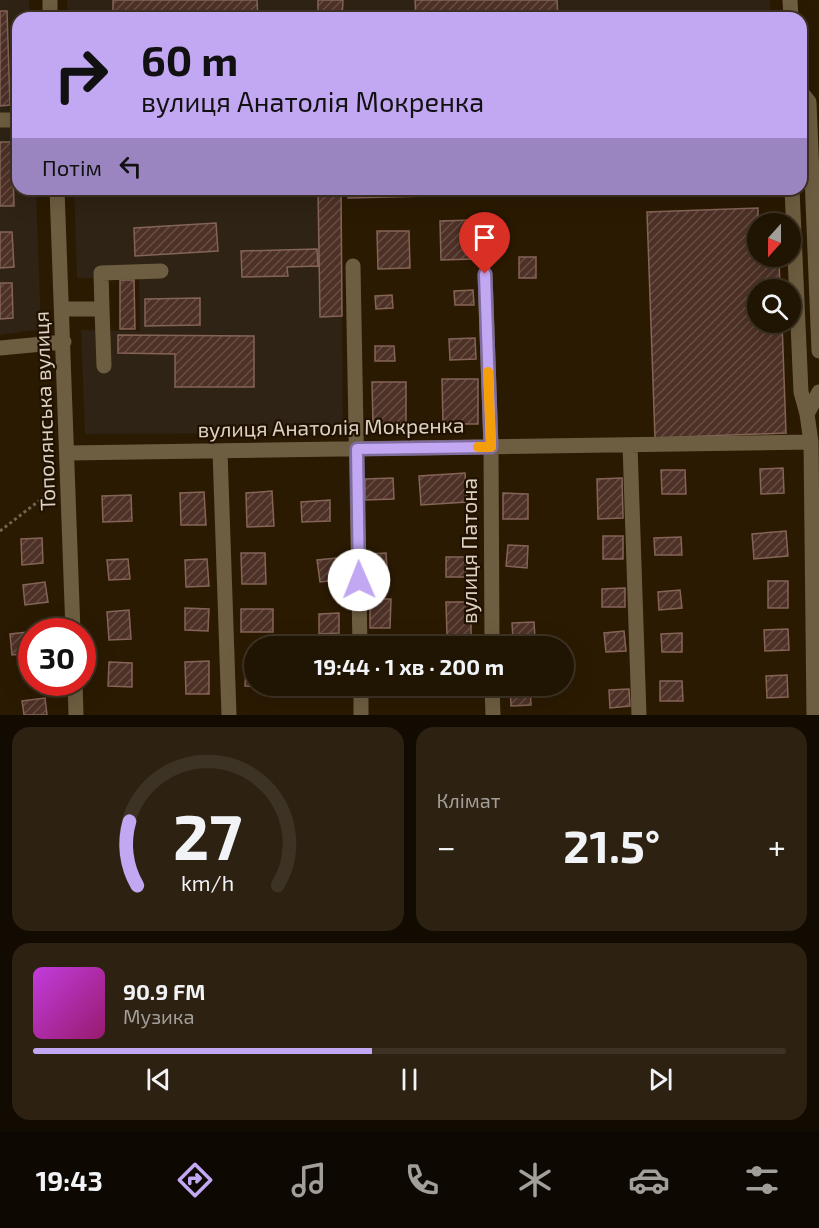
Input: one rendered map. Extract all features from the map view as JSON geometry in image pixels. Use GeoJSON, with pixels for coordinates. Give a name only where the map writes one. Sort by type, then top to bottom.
{"type":"FeatureCollection","features":[{"type":"Feature","properties":{"kind":"street"},"geometry":{"type":"LineString","coordinates":[[807,100],[809,102],[814,191],[819,351]]}},
{"type":"Feature","properties":{"kind":"street"},"geometry":{"type":"LineString","coordinates":[[807,191],[814,191]]}},
{"type":"Feature","properties":{"kind":"street","name":"Тополянська вулиця"},"geometry":{"type":"LineString","coordinates":[[57,195],[74,618]]}},
{"type":"Feature","properties":{"kind":"street"},"geometry":{"type":"LineString","coordinates":[[792,195],[801,392],[813,413]]}},
{"type":"Feature","properties":{"kind":"street"},"geometry":{"type":"LineString","coordinates":[[353,266],[360,636]]}},
{"type":"Feature","properties":{"kind":"street"},"geometry":{"type":"LineString","coordinates":[[104,366],[101,273],[161,271]]}},
{"type":"Feature","properties":{"kind":"street","name":"вулиця Патона"},"geometry":{"type":"LineString","coordinates":[[485,274],[491,447],[492,636]]}},
{"type":"Feature","properties":{"kind":"street"},"geometry":{"type":"LineString","coordinates":[[62,309],[102,309]]}},
{"type":"Feature","properties":{"kind":"street"},"geometry":{"type":"LineString","coordinates":[[0,348],[63,342]]}},
{"type":"Feature","properties":{"kind":"street"},"geometry":{"type":"LineString","coordinates":[[814,715],[811,442],[813,413],[819,392]]}},
{"type":"Feature","properties":{"kind":"street","name":"вулиця Анатолія Мокренка"},"geometry":{"type":"LineString","coordinates":[[68,453],[811,442]]}},
{"type":"Feature","properties":{"kind":"street"},"geometry":{"type":"LineString","coordinates":[[630,445],[639,715]]}},
{"type":"Feature","properties":{"kind":"street"},"geometry":{"type":"LineString","coordinates":[[220,451],[229,715]]}},
{"type":"Feature","properties":{"kind":"street"},"geometry":{"type":"LineString","coordinates":[[75,696],[76,715]]}},
{"type":"Feature","properties":{"kind":"street"},"geometry":{"type":"LineString","coordinates":[[361,696],[361,715]]}},
{"type":"Feature","properties":{"kind":"street"},"geometry":{"type":"LineString","coordinates":[[492,696],[493,715]]}},
{"type":"Feature","properties":{"kind":"path"},"geometry":{"type":"LineString","coordinates":[[0,531],[69,478]]}},
{"type":"Feature","properties":{"kind":"shaded area"},"geometry":{"type":"Polygon","coordinates":[[[0,0],[29,0],[30,12],[12,12],[12,195],[36,195],[41,329],[0,335],[0,0]]]}},
{"type":"Feature","properties":{"kind":"shaded area"},"geometry":{"type":"Polygon","coordinates":[[[67,0],[770,0],[771,12],[68,12],[67,0]]]}},
{"type":"Feature","properties":{"kind":"shaded area"},"geometry":{"type":"Polygon","coordinates":[[[74,195],[341,195],[343,433],[85,434],[81,330],[140,331],[139,278],[77,278],[74,195]]]}},
{"type":"Feature","properties":{"kind":"building"},"geometry":{"type":"Polygon","coordinates":[[[113,0],[257,0],[258,12],[113,12],[113,0]]]}},
{"type":"Feature","properties":{"kind":"building"},"geometry":{"type":"Polygon","coordinates":[[[318,0],[343,0],[342,12],[318,12],[318,0]]]}},
{"type":"Feature","properties":{"kind":"building"},"geometry":{"type":"Polygon","coordinates":[[[415,0],[557,0],[558,12],[416,12],[415,0]]]}},
{"type":"Feature","properties":{"kind":"building"},"geometry":{"type":"Polygon","coordinates":[[[0,11],[7,11],[10,105],[0,106],[0,11]]]}},
{"type":"Feature","properties":{"kind":"building"},"geometry":{"type":"Polygon","coordinates":[[[0,142],[12,142],[14,206],[0,206],[0,142]]]}},
{"type":"Feature","properties":{"kind":"building"},"geometry":{"type":"Polygon","coordinates":[[[318,195],[341,195],[342,316],[320,317],[318,195]]]}},
{"type":"Feature","properties":{"kind":"building"},"geometry":{"type":"Polygon","coordinates":[[[348,195],[466,195],[348,198],[348,195]]]}},
{"type":"Feature","properties":{"kind":"building"},"geometry":{"type":"Polygon","coordinates":[[[758,208],[758,213],[747,213],[747,267],[779,267],[780,279],[747,279],[747,333],[782,333],[786,433],[655,438],[647,212],[758,208]]]}},
{"type":"Feature","properties":{"kind":"building"},"geometry":{"type":"Polygon","coordinates":[[[472,220],[473,259],[441,260],[440,221],[472,220]]]}},
{"type":"Feature","properties":{"kind":"building"},"geometry":{"type":"Polygon","coordinates":[[[216,223],[218,251],[135,256],[134,228],[216,223]]]}},
{"type":"Feature","properties":{"kind":"building"},"geometry":{"type":"Polygon","coordinates":[[[377,231],[409,231],[410,268],[378,269],[377,231]]]}},
{"type":"Feature","properties":{"kind":"building"},"geometry":{"type":"Polygon","coordinates":[[[0,232],[12,232],[14,267],[0,268],[0,232]]]}},
{"type":"Feature","properties":{"kind":"building"},"geometry":{"type":"Polygon","coordinates":[[[317,249],[318,266],[287,267],[288,276],[242,277],[241,251],[317,249]]]}},
{"type":"Feature","properties":{"kind":"building"},"geometry":{"type":"Polygon","coordinates":[[[519,257],[536,257],[536,278],[519,278],[519,257]]]}},
{"type":"Feature","properties":{"kind":"building"},"geometry":{"type":"Polygon","coordinates":[[[120,280],[134,280],[135,329],[120,329],[120,280]]]}},
{"type":"Feature","properties":{"kind":"building"},"geometry":{"type":"Polygon","coordinates":[[[0,283],[12,283],[13,318],[0,319],[0,283]]]}},
{"type":"Feature","properties":{"kind":"building"},"geometry":{"type":"Polygon","coordinates":[[[473,290],[474,305],[455,305],[454,291],[473,290]]]}},
{"type":"Feature","properties":{"kind":"building"},"geometry":{"type":"Polygon","coordinates":[[[392,295],[393,308],[376,309],[375,296],[392,295]]]}},
{"type":"Feature","properties":{"kind":"building"},"geometry":{"type":"Polygon","coordinates":[[[200,298],[200,325],[145,326],[145,299],[200,298]]]}},
{"type":"Feature","properties":{"kind":"building"},"geometry":{"type":"Polygon","coordinates":[[[118,335],[254,336],[254,387],[175,387],[175,354],[118,353],[118,335]]]}},
{"type":"Feature","properties":{"kind":"building"},"geometry":{"type":"Polygon","coordinates":[[[475,338],[476,359],[450,360],[449,339],[475,338]]]}},
{"type":"Feature","properties":{"kind":"building"},"geometry":{"type":"Polygon","coordinates":[[[375,346],[394,346],[395,361],[375,361],[375,346]]]}},
{"type":"Feature","properties":{"kind":"building"},"geometry":{"type":"Polygon","coordinates":[[[442,379],[478,379],[478,424],[443,424],[442,379]]]}},
{"type":"Feature","properties":{"kind":"building"},"geometry":{"type":"Polygon","coordinates":[[[372,382],[406,382],[406,423],[373,424],[372,382]]]}},
{"type":"Feature","properties":{"kind":"building"},"geometry":{"type":"Polygon","coordinates":[[[783,468],[784,493],[761,494],[760,469],[783,468]]]}},
{"type":"Feature","properties":{"kind":"building"},"geometry":{"type":"Polygon","coordinates":[[[661,470],[685,470],[686,494],[662,494],[661,470]]]}},
{"type":"Feature","properties":{"kind":"building"},"geometry":{"type":"Polygon","coordinates":[[[465,473],[467,502],[421,505],[419,476],[465,473]]]}},
{"type":"Feature","properties":{"kind":"building"},"geometry":{"type":"Polygon","coordinates":[[[393,478],[394,499],[365,500],[365,479],[393,478]]]}},
{"type":"Feature","properties":{"kind":"building"},"geometry":{"type":"Polygon","coordinates":[[[622,478],[623,518],[598,519],[597,479],[622,478]]]}},
{"type":"Feature","properties":{"kind":"building"},"geometry":{"type":"Polygon","coordinates":[[[272,491],[274,526],[247,527],[246,493],[272,491]]]}},
{"type":"Feature","properties":{"kind":"building"},"geometry":{"type":"Polygon","coordinates":[[[204,492],[206,525],[181,525],[180,493],[204,492]]]}},
{"type":"Feature","properties":{"kind":"building"},"geometry":{"type":"Polygon","coordinates":[[[503,493],[528,494],[528,519],[503,519],[503,493]]]}},
{"type":"Feature","properties":{"kind":"building"},"geometry":{"type":"Polygon","coordinates":[[[131,495],[132,521],[103,522],[102,496],[131,495]]]}},
{"type":"Feature","properties":{"kind":"building"},"geometry":{"type":"Polygon","coordinates":[[[330,500],[330,521],[302,522],[301,502],[330,500]]]}},
{"type":"Feature","properties":{"kind":"building"},"geometry":{"type":"Polygon","coordinates":[[[786,531],[788,556],[754,559],[752,534],[786,531]]]}},
{"type":"Feature","properties":{"kind":"building"},"geometry":{"type":"Polygon","coordinates":[[[603,536],[623,536],[623,559],[603,559],[603,536]]]}},
{"type":"Feature","properties":{"kind":"building"},"geometry":{"type":"Polygon","coordinates":[[[681,537],[682,555],[655,555],[654,538],[681,537]]]}},
{"type":"Feature","properties":{"kind":"building"},"geometry":{"type":"Polygon","coordinates":[[[42,538],[43,563],[22,565],[21,539],[42,538]]]}},
{"type":"Feature","properties":{"kind":"building"},"geometry":{"type":"Polygon","coordinates":[[[508,545],[528,546],[527,568],[506,566],[508,545]]]}},
{"type":"Feature","properties":{"kind":"building"},"geometry":{"type":"Polygon","coordinates":[[[241,553],[265,553],[266,584],[242,584],[241,553]]]}},
{"type":"Feature","properties":{"kind":"building"},"geometry":{"type":"Polygon","coordinates":[[[386,553],[388,580],[369,581],[367,554],[386,553]]]}},
{"type":"Feature","properties":{"kind":"building"},"geometry":{"type":"Polygon","coordinates":[[[446,557],[466,557],[466,577],[446,577],[446,557]]]}},
{"type":"Feature","properties":{"kind":"building"},"geometry":{"type":"Polygon","coordinates":[[[336,558],[338,580],[320,582],[317,560],[336,558]]]}},
{"type":"Feature","properties":{"kind":"building"},"geometry":{"type":"Polygon","coordinates":[[[128,559],[130,579],[109,580],[107,560],[128,559]]]}},
{"type":"Feature","properties":{"kind":"building"},"geometry":{"type":"Polygon","coordinates":[[[207,559],[209,586],[186,587],[185,560],[207,559]]]}},
{"type":"Feature","properties":{"kind":"building"},"geometry":{"type":"Polygon","coordinates":[[[768,581],[788,581],[788,608],[768,608],[768,581]]]}},
{"type":"Feature","properties":{"kind":"building"},"geometry":{"type":"Polygon","coordinates":[[[45,582],[48,602],[25,605],[23,585],[45,582]]]}},
{"type":"Feature","properties":{"kind":"building"},"geometry":{"type":"Polygon","coordinates":[[[625,588],[625,607],[602,607],[602,589],[625,588]]]}},
{"type":"Feature","properties":{"kind":"building"},"geometry":{"type":"Polygon","coordinates":[[[680,590],[682,608],[659,610],[658,592],[680,590]]]}},
{"type":"Feature","properties":{"kind":"building"},"geometry":{"type":"Polygon","coordinates":[[[370,599],[391,599],[390,628],[370,628],[370,599]]]}},
{"type":"Feature","properties":{"kind":"building"},"geometry":{"type":"Polygon","coordinates":[[[446,602],[471,602],[471,636],[447,636],[446,602]]]}},
{"type":"Feature","properties":{"kind":"building"},"geometry":{"type":"Polygon","coordinates":[[[185,608],[209,609],[208,631],[185,630],[185,608]]]}},
{"type":"Feature","properties":{"kind":"building"},"geometry":{"type":"Polygon","coordinates":[[[241,609],[273,609],[273,632],[241,632],[241,609]]]}},
{"type":"Feature","properties":{"kind":"building"},"geometry":{"type":"Polygon","coordinates":[[[129,610],[131,639],[109,640],[107,612],[129,610]]]}},
{"type":"Feature","properties":{"kind":"building"},"geometry":{"type":"Polygon","coordinates":[[[339,613],[339,633],[319,634],[319,614],[339,613]]]}},
{"type":"Feature","properties":{"kind":"building"},"geometry":{"type":"Polygon","coordinates":[[[534,622],[535,636],[513,636],[512,623],[534,622]]]}},
{"type":"Feature","properties":{"kind":"building"},"geometry":{"type":"Polygon","coordinates":[[[788,629],[789,650],[765,651],[764,630],[788,629]]]}},
{"type":"Feature","properties":{"kind":"building"},"geometry":{"type":"Polygon","coordinates":[[[624,631],[626,651],[606,652],[604,633],[624,631]]]}},
{"type":"Feature","properties":{"kind":"building"},"geometry":{"type":"Polygon","coordinates":[[[18,633],[18,654],[12,655],[10,634],[18,633]]]}},
{"type":"Feature","properties":{"kind":"building"},"geometry":{"type":"Polygon","coordinates":[[[682,633],[682,652],[662,652],[661,634],[682,633]]]}},
{"type":"Feature","properties":{"kind":"building"},"geometry":{"type":"Polygon","coordinates":[[[209,661],[209,694],[186,694],[185,662],[209,661]]]}},
{"type":"Feature","properties":{"kind":"building"},"geometry":{"type":"Polygon","coordinates":[[[109,662],[132,663],[132,687],[108,686],[109,662]]]}},
{"type":"Feature","properties":{"kind":"building"},"geometry":{"type":"Polygon","coordinates":[[[787,675],[788,697],[767,698],[766,676],[787,675]]]}},
{"type":"Feature","properties":{"kind":"building"},"geometry":{"type":"Polygon","coordinates":[[[660,681],[682,681],[683,701],[660,701],[660,681]]]}},
{"type":"Feature","properties":{"kind":"building"},"geometry":{"type":"Polygon","coordinates":[[[629,689],[630,706],[610,708],[609,690],[629,689]]]}},
{"type":"Feature","properties":{"kind":"building"},"geometry":{"type":"Polygon","coordinates":[[[510,696],[531,696],[531,705],[511,706],[510,696]]]}},
{"type":"Feature","properties":{"kind":"building"},"geometry":{"type":"Polygon","coordinates":[[[45,698],[47,715],[24,715],[22,701],[45,698]]]}},
{"type":"Feature","properties":{"kind":"slow traffic"},"geometry":{"type":"LineString","coordinates":[[478,447],[491,447],[488,372]]}},
{"type":"Feature","properties":{"kind":"route"},"geometry":{"type":"LineString","coordinates":[[359,580],[357,449],[491,447],[485,274]]}}]}
